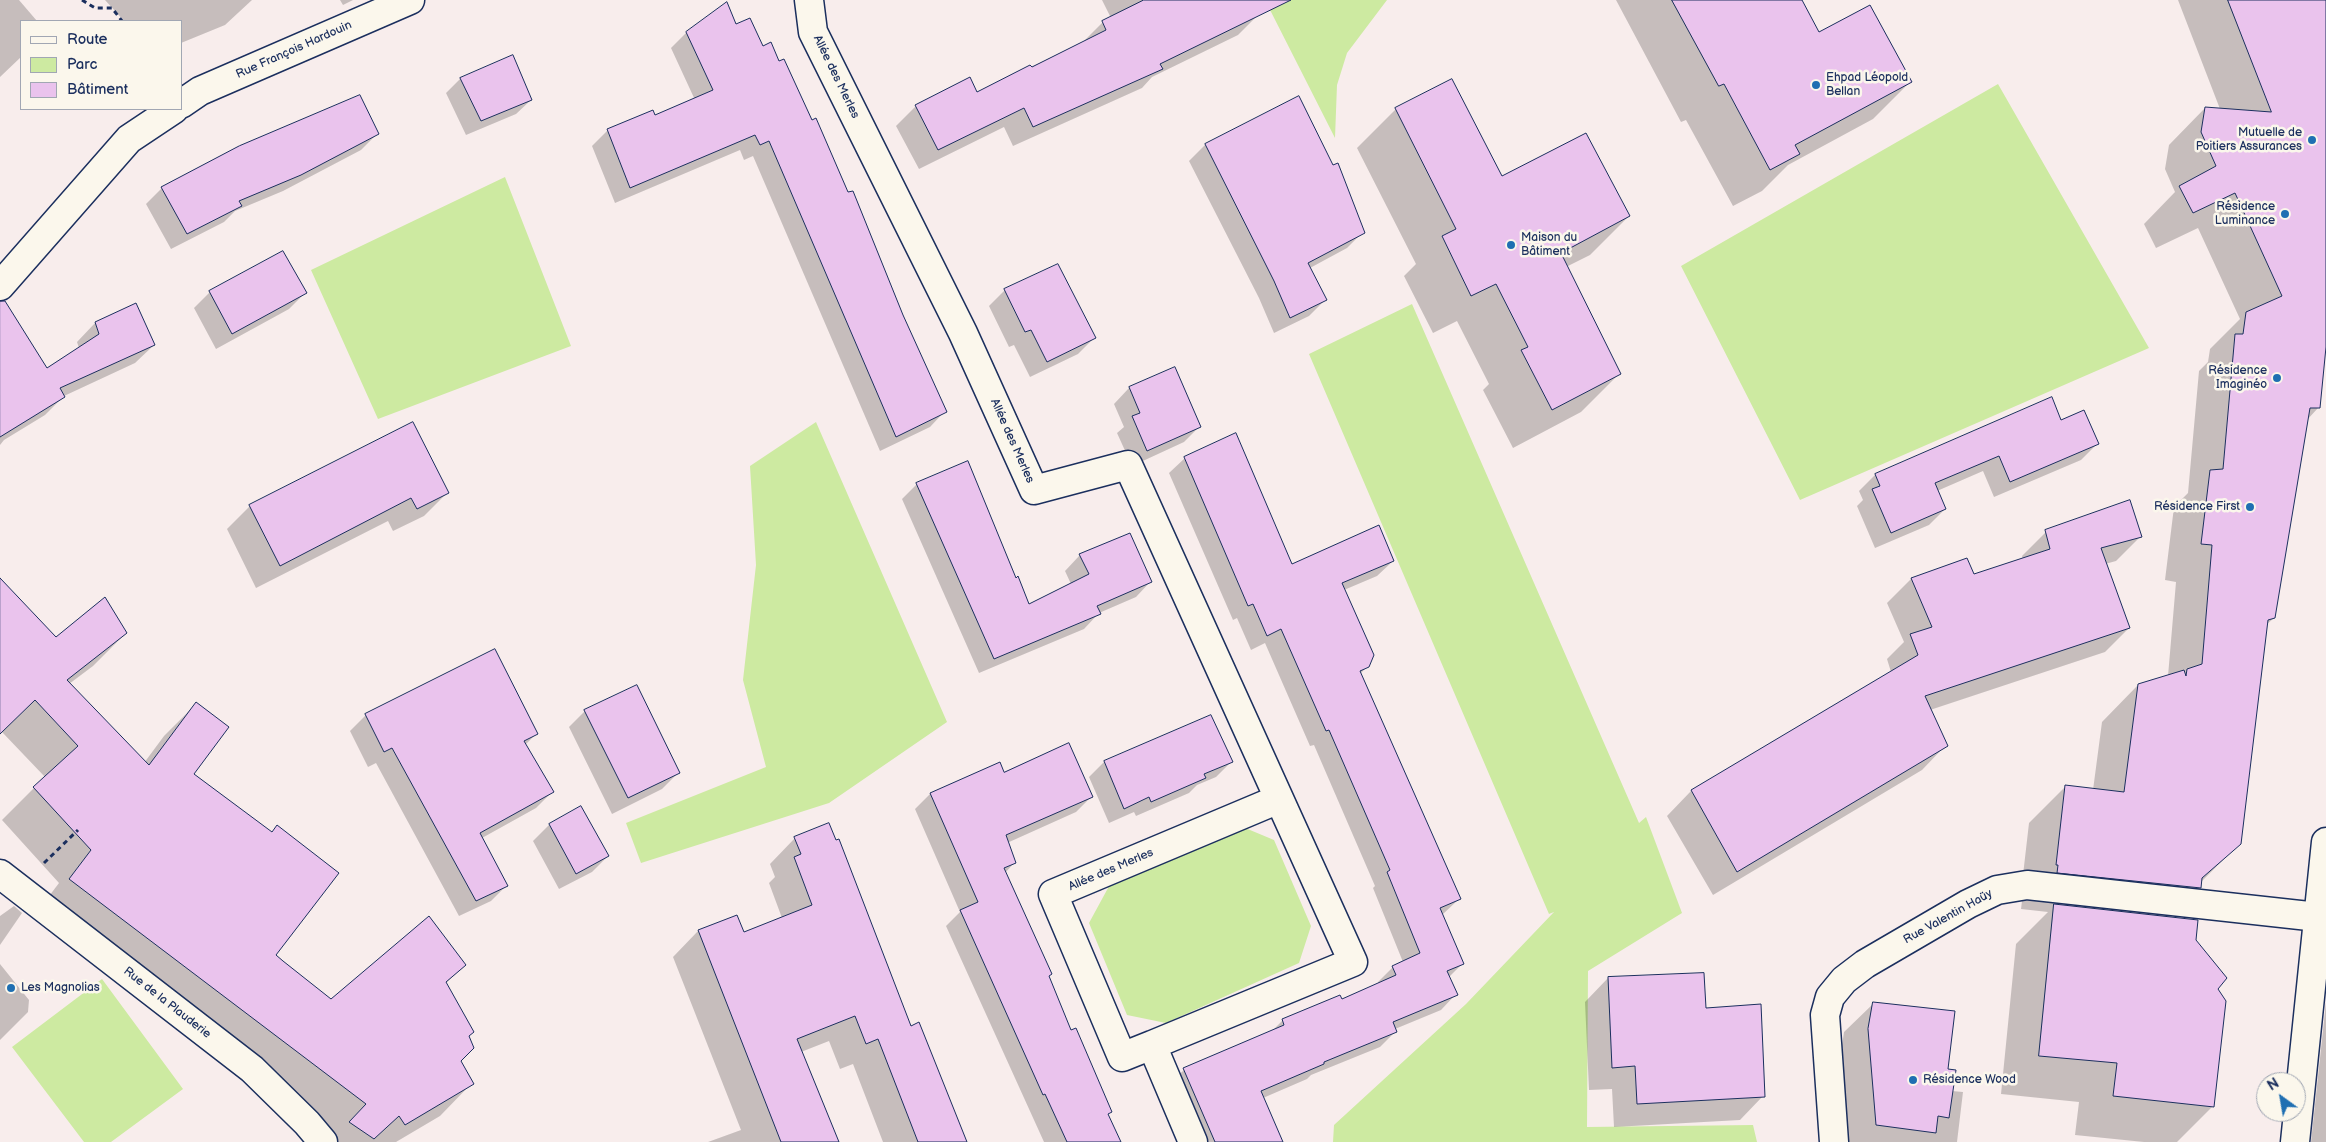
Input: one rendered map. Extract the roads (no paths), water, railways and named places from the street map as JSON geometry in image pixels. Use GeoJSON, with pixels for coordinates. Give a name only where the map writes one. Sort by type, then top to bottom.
{"type":"FeatureCollection","features":[{"type":"Feature","properties":{"kind":"street","name":"Rue François Hardouin"},"geometry":{"type":"LineString","coordinates":[[182,103],[200,91],[410,0]]}},
{"type":"Feature","properties":{"kind":"street","name":"Allée des Merles"},"geometry":{"type":"LineString","coordinates":[[809,0],[813,32],[963,333],[1034,490],[1128,465],[1353,962],[1122,1058],[1053,894],[1279,799]]}},
{"type":"Feature","properties":{"kind":"street"},"geometry":{"type":"LineString","coordinates":[[0,286],[129,139],[172,110]]}},
{"type":"Feature","properties":{"kind":"street"},"geometry":{"type":"LineString","coordinates":[[2295,1142],[2326,842]]}},
{"type":"Feature","properties":{"kind":"street","name":"Rue de la Plauderie"},"geometry":{"type":"LineString","coordinates":[[10,882],[252,1069],[308,1123],[323,1142]]}},
{"type":"Feature","properties":{"kind":"street","name":"Rue Valentin Haüy"},"geometry":{"type":"LineString","coordinates":[[1834,1142],[1825,1015],[1830,997],[1844,980],[1865,964],[1968,904],[1997,890],[2027,885],[2318,917]]}},
{"type":"Feature","properties":{"kind":"street"},"geometry":{"type":"LineString","coordinates":[[1152,1045],[1192,1142]]}},
{"type":"Feature","properties":{"kind":"place","name":"Ehpad Léopold Bellan"},"geometry":{"type":"Point","coordinates":[1816,85]}},
{"type":"Feature","properties":{"kind":"place","name":"Mutuelle de Poitiers Assurances"},"geometry":{"type":"Point","coordinates":[2312,140]}},
{"type":"Feature","properties":{"kind":"place","name":"Résidence Luminance"},"geometry":{"type":"Point","coordinates":[2285,214]}},
{"type":"Feature","properties":{"kind":"place","name":"Maison du Bâtiment"},"geometry":{"type":"Point","coordinates":[1511,245]}},
{"type":"Feature","properties":{"kind":"place","name":"Résidence Imaginéo"},"geometry":{"type":"Point","coordinates":[2277,378]}},
{"type":"Feature","properties":{"kind":"place","name":"Résidence First"},"geometry":{"type":"Point","coordinates":[2250,507]}},
{"type":"Feature","properties":{"kind":"place","name":"Les Magnolias"},"geometry":{"type":"Point","coordinates":[11,988]}},
{"type":"Feature","properties":{"kind":"place","name":"Résidence Wood"},"geometry":{"type":"Point","coordinates":[1913,1080]}}]}
